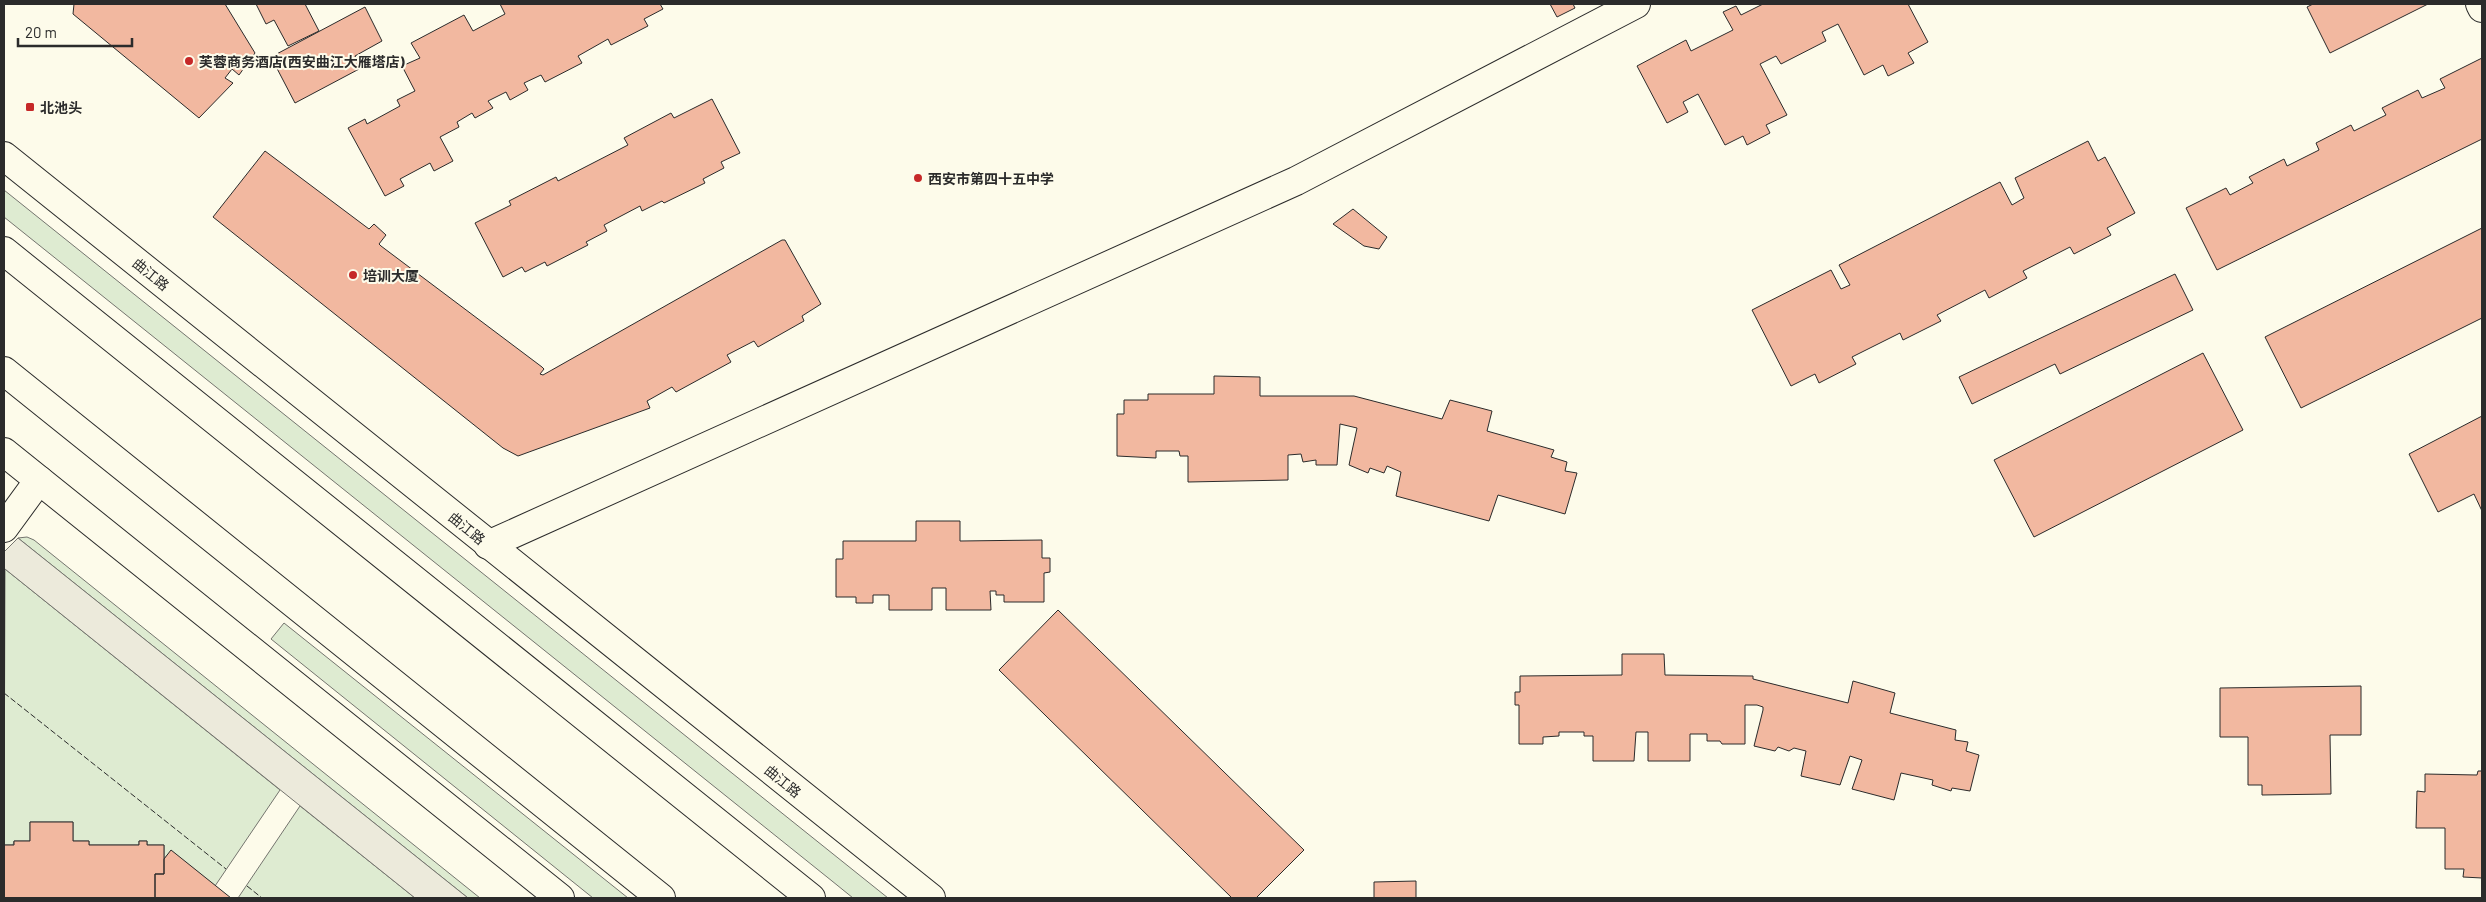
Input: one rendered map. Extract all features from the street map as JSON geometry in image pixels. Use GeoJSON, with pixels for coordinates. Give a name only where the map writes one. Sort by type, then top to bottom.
{"type":"FeatureCollection","features":[{"type":"Feature","properties":{"kind":"main road"},"geometry":{"type":"LineString","coordinates":[[488,545],[1296,181],[1636,4]]}},
{"type":"Feature","properties":{"kind":"main road"},"geometry":{"type":"LineString","coordinates":[[2480,4],[2482,8]]}},
{"type":"Feature","properties":{"kind":"main road","name":"曲江路"},"geometry":{"type":"LineString","coordinates":[[4,156],[931,898]]}},
{"type":"Feature","properties":{"kind":"main road"},"geometry":{"type":"LineString","coordinates":[[4,251],[811,898]]}},
{"type":"Feature","properties":{"kind":"main road"},"geometry":{"type":"LineString","coordinates":[[12,377],[661,898]]}},
{"type":"Feature","properties":{"kind":"main road"},"geometry":{"type":"LineString","coordinates":[[4,452],[560,898]]}},
{"type":"Feature","properties":{"kind":"main road"},"geometry":{"type":"LineString","coordinates":[[4,528],[39,480]]}},
{"type":"Feature","properties":{"kind":"green space"},"geometry":{"type":"Polygon","coordinates":[[[4,190],[888,898],[853,898],[4,217],[4,190]]]}},
{"type":"Feature","properties":{"kind":"green space"},"geometry":{"type":"Polygon","coordinates":[[[27,537],[34,540],[480,898],[468,898],[18,538],[27,537]]]}},
{"type":"Feature","properties":{"kind":"green space"},"geometry":{"type":"Polygon","coordinates":[[[5,569],[280,790],[215,886],[171,851],[164,859],[164,845],[147,845],[147,841],[139,841],[139,845],[89,845],[89,841],[73,841],[73,822],[30,822],[30,841],[14,841],[13,845],[4,845],[5,569]]]}},
{"type":"Feature","properties":{"kind":"green space"},"geometry":{"type":"Polygon","coordinates":[[[284,623],[628,898],[593,898],[271,639],[284,623]]]}},
{"type":"Feature","properties":{"kind":"green space"},"geometry":{"type":"Polygon","coordinates":[[[300,806],[415,898],[238,898],[300,806]]]}},
{"type":"Feature","properties":{"kind":"shaded area"},"geometry":{"type":"Polygon","coordinates":[[[18,538],[468,898],[415,898],[5,569],[4,571],[4,552],[18,538]]]}},
{"type":"Feature","properties":{"kind":"building","name":"芙蓉商务酒店(西安曲江大雁塔店)"},"geometry":{"type":"Polygon","coordinates":[[[74,4],[225,4],[255,53],[239,75],[232,69],[225,78],[233,83],[199,118],[73,14],[74,4]]]}},
{"type":"Feature","properties":{"kind":"building"},"geometry":{"type":"Polygon","coordinates":[[[256,4],[305,4],[319,31],[288,46],[274,20],[266,24],[256,4]]]}},
{"type":"Feature","properties":{"kind":"building"},"geometry":{"type":"Polygon","coordinates":[[[500,4],[660,4],[663,9],[644,19],[648,26],[611,45],[608,39],[578,56],[582,63],[545,82],[541,75],[524,83],[528,90],[510,100],[506,92],[488,101],[493,108],[475,118],[472,113],[457,122],[459,127],[440,137],[453,161],[434,171],[430,163],[400,179],[404,186],[385,196],[348,128],[365,119],[367,124],[400,106],[397,100],[415,91],[402,66],[420,58],[411,43],[464,15],[473,31],[505,14],[500,4]]]}},
{"type":"Feature","properties":{"kind":"building"},"geometry":{"type":"Polygon","coordinates":[[[1550,4],[1573,4],[1575,8],[1557,17],[1550,4]]]}},
{"type":"Feature","properties":{"kind":"building"},"geometry":{"type":"Polygon","coordinates":[[[1763,4],[1908,4],[1928,42],[1908,53],[1914,63],[1888,76],[1883,65],[1864,75],[1838,24],[1822,32],[1826,41],[1781,64],[1776,56],[1760,64],[1787,115],[1766,125],[1770,133],[1747,145],[1743,136],[1725,145],[1698,94],[1683,102],[1688,112],[1667,123],[1637,66],[1686,40],[1691,51],[1733,30],[1723,12],[1736,6],[1741,15],[1763,4]]]}},
{"type":"Feature","properties":{"kind":"building"},"geometry":{"type":"Polygon","coordinates":[[[2313,4],[2428,4],[2330,53],[2307,7],[2313,4]]]}},
{"type":"Feature","properties":{"kind":"building"},"geometry":{"type":"Polygon","coordinates":[[[365,7],[382,41],[355,56],[361,68],[295,103],[271,57],[365,7]]]}},
{"type":"Feature","properties":{"kind":"building"},"geometry":{"type":"Polygon","coordinates":[[[2482,58],[2482,139],[2217,270],[2186,208],[2226,188],[2230,195],[2253,183],[2249,177],[2284,159],[2287,166],[2319,150],[2316,143],[2351,125],[2354,131],[2386,115],[2382,108],[2418,90],[2422,98],[2445,88],[2440,79],[2482,58]]]}},
{"type":"Feature","properties":{"kind":"building"},"geometry":{"type":"Polygon","coordinates":[[[712,99],[740,153],[721,162],[724,168],[703,179],[705,183],[664,203],[662,201],[642,211],[640,206],[604,225],[607,231],[586,242],[588,245],[547,266],[545,262],[525,272],[522,267],[503,277],[475,223],[511,205],[509,201],[556,177],[558,181],[628,145],[624,138],[671,113],[674,118],[712,99]]]}},
{"type":"Feature","properties":{"kind":"building"},"geometry":{"type":"Polygon","coordinates":[[[2088,141],[2098,161],[2105,157],[2135,213],[2107,228],[2111,235],[2074,254],[2070,247],[2023,271],[2027,278],[1989,298],[1985,290],[1937,315],[1941,321],[1903,340],[1900,333],[1852,357],[1856,364],[1819,383],[1815,374],[1791,386],[1752,310],[1831,270],[1841,289],[1850,285],[1839,265],[2000,182],[2012,205],[2024,198],[2015,178],[2088,141]]]}},
{"type":"Feature","properties":{"kind":"building","name":"培训大厦"},"geometry":{"type":"Polygon","coordinates":[[[265,151],[369,229],[374,224],[386,235],[379,244],[381,246],[542,367],[544,369],[540,374],[543,375],[782,240],[785,240],[821,304],[802,316],[804,321],[758,347],[754,341],[727,355],[731,362],[676,392],[672,387],[647,401],[650,408],[518,456],[503,448],[213,217],[265,151]]]}},
{"type":"Feature","properties":{"kind":"building"},"geometry":{"type":"Polygon","coordinates":[[[1353,209],[1387,237],[1379,249],[1364,246],[1333,224],[1353,209]]]}},
{"type":"Feature","properties":{"kind":"building"},"geometry":{"type":"Polygon","coordinates":[[[2482,228],[2482,318],[2301,408],[2265,337],[2482,228]]]}},
{"type":"Feature","properties":{"kind":"building"},"geometry":{"type":"Polygon","coordinates":[[[2175,274],[2193,310],[2060,374],[2055,364],[1972,404],[1959,377],[2175,274]]]}},
{"type":"Feature","properties":{"kind":"building"},"geometry":{"type":"Polygon","coordinates":[[[2203,353],[2243,430],[2034,537],[1994,460],[2203,353]]]}},
{"type":"Feature","properties":{"kind":"building"},"geometry":{"type":"Polygon","coordinates":[[[1214,376],[1260,377],[1260,396],[1354,396],[1442,419],[1450,400],[1492,411],[1487,431],[1554,450],[1551,457],[1567,462],[1565,471],[1577,473],[1565,514],[1498,495],[1489,521],[1396,496],[1401,472],[1387,466],[1384,473],[1370,468],[1368,473],[1349,465],[1357,428],[1340,424],[1337,465],[1316,465],[1316,460],[1303,462],[1301,454],[1288,455],[1288,480],[1188,482],[1188,456],[1180,456],[1179,451],[1156,451],[1156,458],[1117,456],[1117,414],[1124,414],[1124,400],[1148,400],[1148,394],[1214,394],[1214,376]]]}},
{"type":"Feature","properties":{"kind":"building"},"geometry":{"type":"Polygon","coordinates":[[[2482,416],[2482,511],[2474,494],[2438,512],[2409,454],[2482,416]]]}},
{"type":"Feature","properties":{"kind":"building"},"geometry":{"type":"Polygon","coordinates":[[[916,521],[960,521],[960,541],[1042,540],[1042,558],[1050,558],[1050,572],[1044,573],[1044,602],[1004,602],[1004,595],[996,595],[996,591],[990,591],[991,610],[946,610],[946,588],[932,588],[932,610],[889,610],[889,595],[873,595],[873,603],[856,603],[856,597],[836,597],[836,559],[843,559],[843,541],[916,541],[916,521]]]}},
{"type":"Feature","properties":{"kind":"building"},"geometry":{"type":"Polygon","coordinates":[[[1058,610],[1304,850],[1256,898],[1232,898],[999,670],[1058,610]]]}},
{"type":"Feature","properties":{"kind":"building"},"geometry":{"type":"Polygon","coordinates":[[[1622,654],[1664,654],[1665,675],[1753,676],[1753,679],[1848,703],[1853,681],[1895,693],[1890,713],[1956,730],[1955,740],[1968,742],[1966,751],[1979,755],[1970,791],[1952,788],[1951,791],[1932,785],[1933,780],[1901,773],[1894,800],[1852,789],[1862,760],[1850,756],[1840,785],[1801,776],[1806,751],[1794,748],[1789,751],[1778,747],[1775,751],[1754,746],[1763,710],[1763,707],[1757,705],[1745,705],[1745,744],[1722,744],[1720,741],[1707,741],[1707,734],[1690,734],[1690,761],[1648,761],[1648,732],[1636,732],[1634,761],[1593,761],[1593,736],[1584,736],[1584,732],[1559,732],[1559,736],[1543,737],[1543,744],[1519,744],[1519,705],[1515,705],[1515,692],[1520,692],[1520,676],[1622,675],[1622,654]]]}},
{"type":"Feature","properties":{"kind":"building"},"geometry":{"type":"Polygon","coordinates":[[[2361,686],[2361,735],[2330,735],[2331,794],[2262,795],[2262,785],[2248,785],[2248,737],[2220,737],[2220,688],[2361,686]]]}},
{"type":"Feature","properties":{"kind":"building"},"geometry":{"type":"Polygon","coordinates":[[[2478,771],[2482,771],[2482,878],[2463,877],[2464,869],[2445,869],[2445,828],[2416,828],[2417,791],[2425,792],[2425,774],[2477,775],[2478,771]]]}},
{"type":"Feature","properties":{"kind":"building"},"geometry":{"type":"Polygon","coordinates":[[[30,822],[73,822],[73,841],[89,841],[89,845],[139,845],[139,841],[147,841],[147,845],[164,845],[164,874],[155,874],[155,898],[4,898],[4,845],[14,845],[14,841],[30,841],[30,822]]]}},
{"type":"Feature","properties":{"kind":"building"},"geometry":{"type":"Polygon","coordinates":[[[171,850],[231,898],[155,898],[155,874],[164,874],[164,859],[171,850]]]}},
{"type":"Feature","properties":{"kind":"building"},"geometry":{"type":"Polygon","coordinates":[[[1416,881],[1416,898],[1374,898],[1374,882],[1416,881]]]}},
{"type":"Feature","properties":{"kind":"fence"},"geometry":{"type":"LineString","coordinates":[[4,693],[226,869]]}},
{"type":"Feature","properties":{"kind":"fence"},"geometry":{"type":"LineString","coordinates":[[247,886],[262,898]]}},
{"type":"Feature","properties":{"kind":"place","name":"芙蓉商务酒店(西安曲江大雁塔店)"},"geometry":{"type":"Point","coordinates":[189,61]}},
{"type":"Feature","properties":{"kind":"place","name":"北池头"},"geometry":{"type":"Point","coordinates":[30,107]}},
{"type":"Feature","properties":{"kind":"place","name":"西安市第四十五中学"},"geometry":{"type":"Point","coordinates":[918,178]}},
{"type":"Feature","properties":{"kind":"place","name":"培训大厦"},"geometry":{"type":"Point","coordinates":[353,275]}}]}
